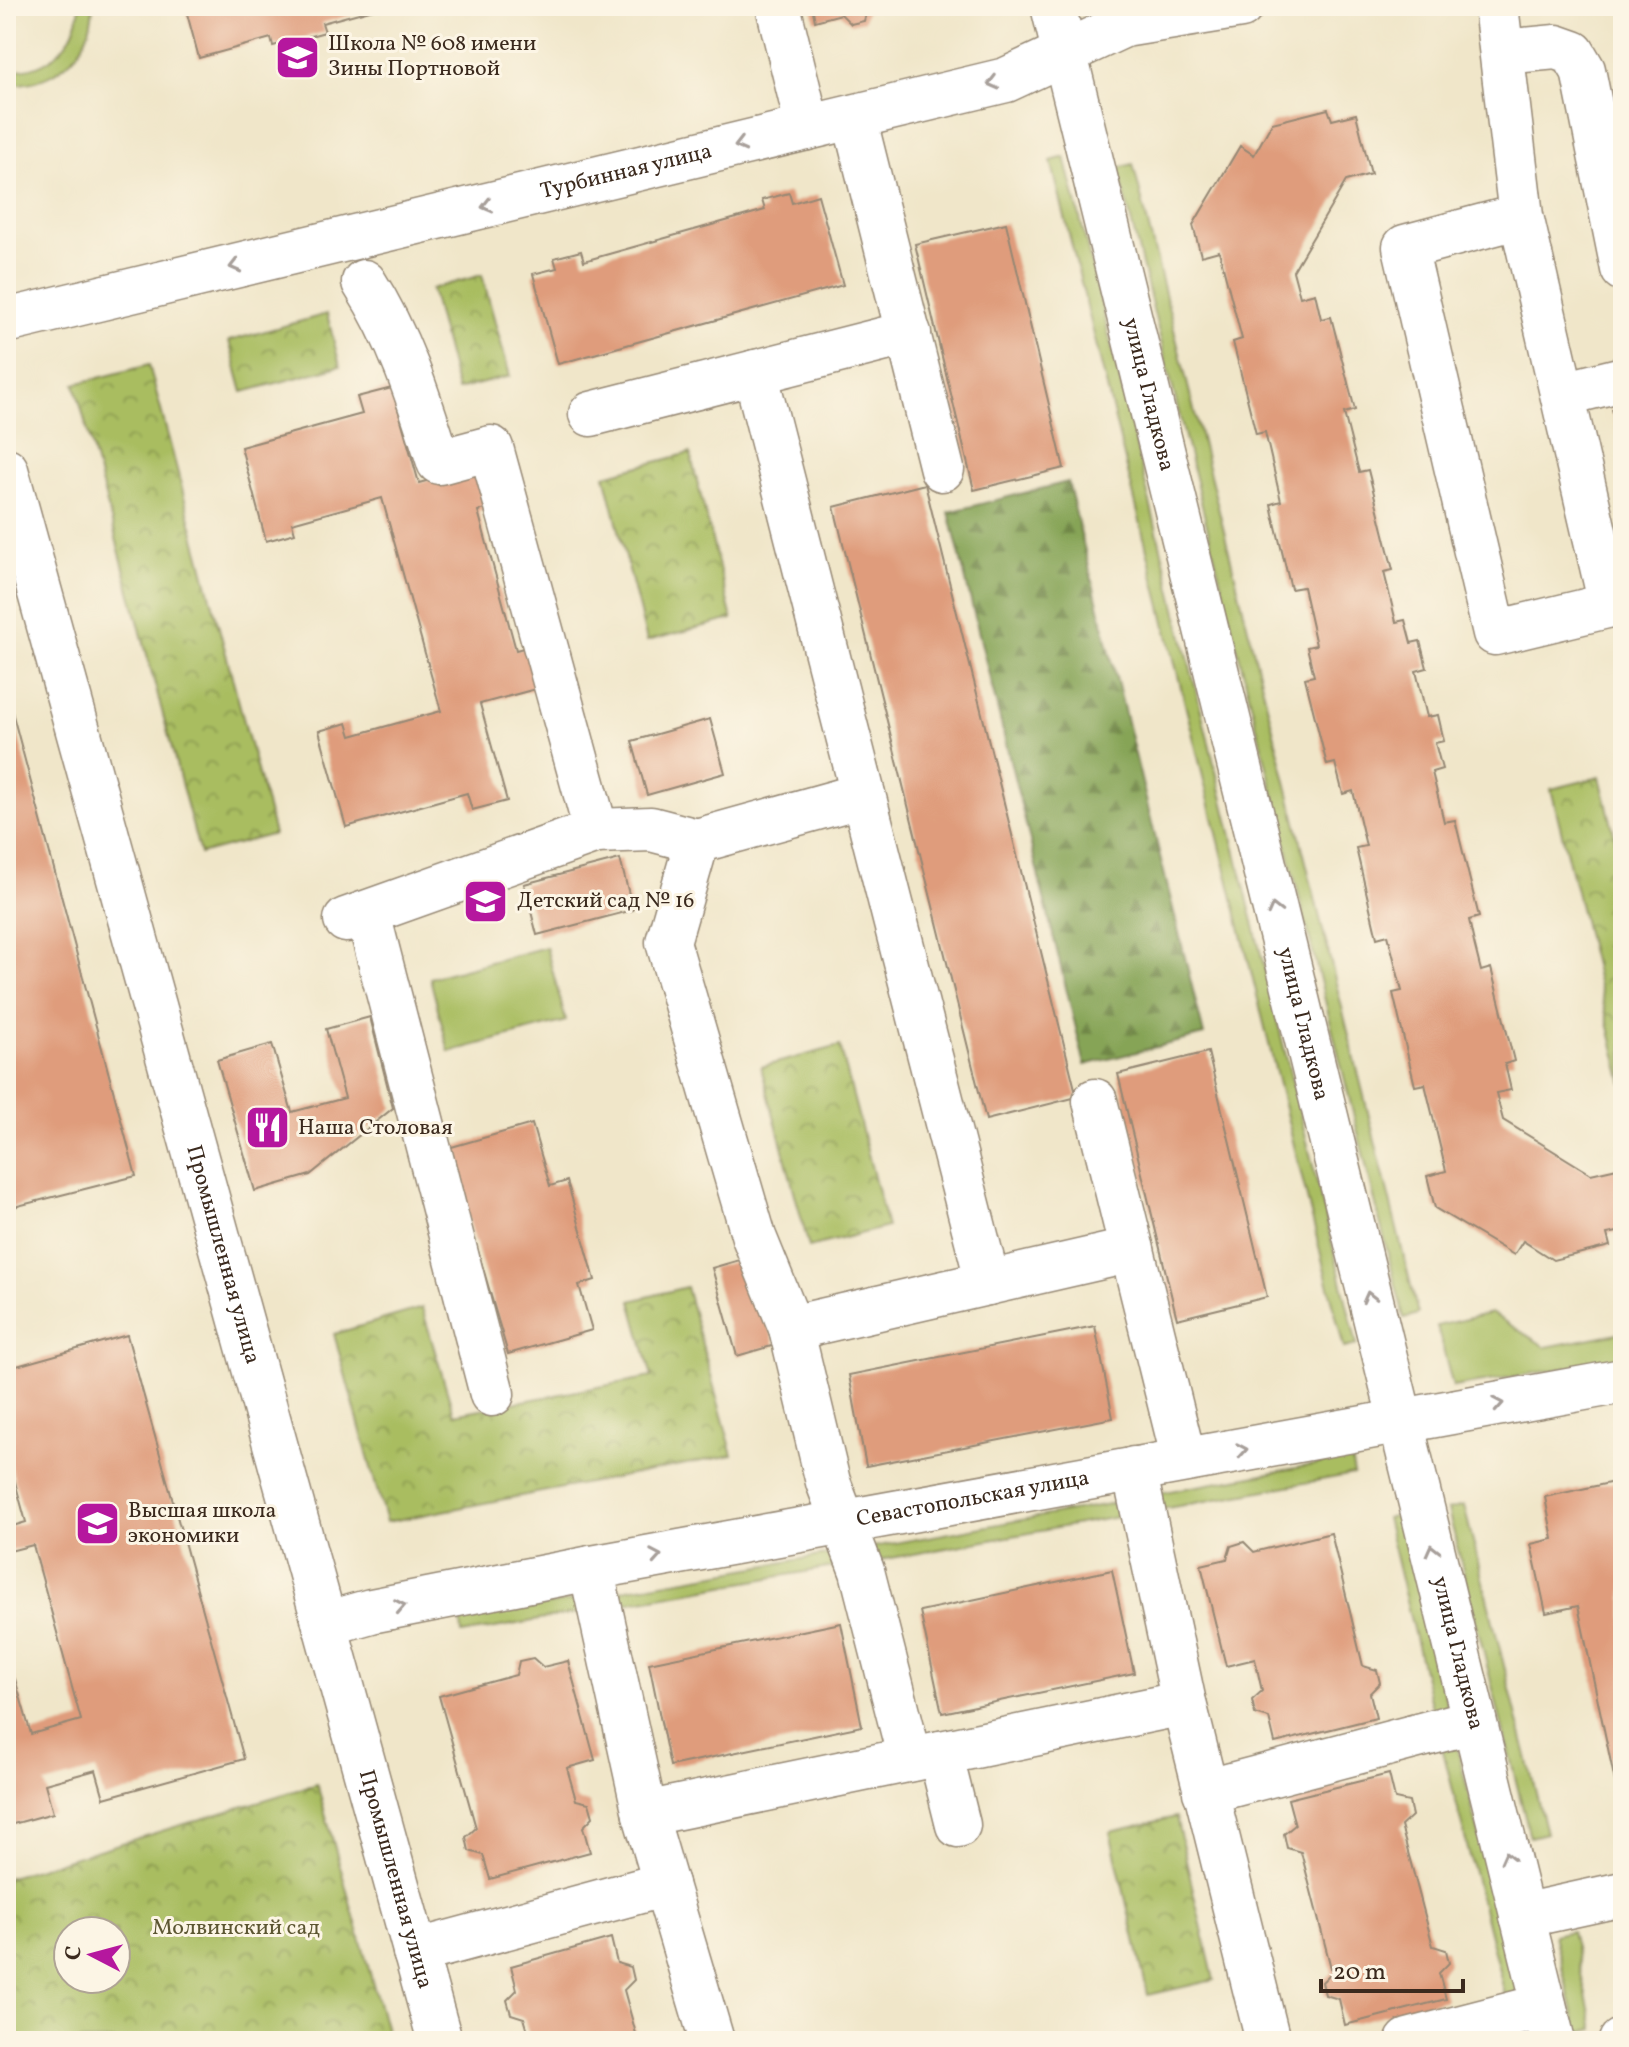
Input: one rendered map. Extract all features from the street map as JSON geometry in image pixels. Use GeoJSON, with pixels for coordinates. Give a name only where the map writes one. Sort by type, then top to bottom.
{"type":"FeatureCollection","features":[{"type":"Feature","properties":{"kind":"street"},"geometry":{"type":"LineString","coordinates":[[778,6],[808,128]]}},
{"type":"Feature","properties":{"kind":"street","name":"улица Гладкова"},"geometry":{"type":"LineString","coordinates":[[1053,6],[1548,2024]]}},
{"type":"Feature","properties":{"kind":"street","name":"Турбинная улица"},"geometry":{"type":"LineString","coordinates":[[6,321],[1006,80],[1124,25],[1241,6]]}},
{"type":"Feature","properties":{"kind":"street"},"geometry":{"type":"LineString","coordinates":[[1496,6],[1521,216],[1563,394],[1607,513],[1617,607],[1495,633],[1405,247],[1521,216]]}},
{"type":"Feature","properties":{"kind":"street"},"geometry":{"type":"LineString","coordinates":[[1502,52],[1556,47],[1573,53],[1583,70],[1623,269]]}},
{"type":"Feature","properties":{"kind":"street"},"geometry":{"type":"LineString","coordinates":[[854,117],[942,469]]}},
{"type":"Feature","properties":{"kind":"street"},"geometry":{"type":"LineString","coordinates":[[364,282],[383,312],[410,371],[439,462],[491,448],[596,831]]}},
{"type":"Feature","properties":{"kind":"street"},"geometry":{"type":"LineString","coordinates":[[591,414],[909,333]]}},
{"type":"Feature","properties":{"kind":"street"},"geometry":{"type":"LineString","coordinates":[[755,372],[988,1283]]}},
{"type":"Feature","properties":{"kind":"street"},"geometry":{"type":"LineString","coordinates":[[1563,394],[1623,379]]}},
{"type":"Feature","properties":{"kind":"street","name":"Промышленная улица"},"geometry":{"type":"LineString","coordinates":[[6,470],[440,2041]]}},
{"type":"Feature","properties":{"kind":"street"},"geometry":{"type":"LineString","coordinates":[[492,1394],[357,917],[596,831],[651,829],[697,841],[863,795]]}},
{"type":"Feature","properties":{"kind":"street"},"geometry":{"type":"LineString","coordinates":[[697,841],[668,942],[754,1237],[791,1328],[828,1482],[925,1756],[958,1825]]}},
{"type":"Feature","properties":{"kind":"street"},"geometry":{"type":"LineString","coordinates":[[1095,1101],[1184,1460]]}},
{"type":"Feature","properties":{"kind":"street"},"geometry":{"type":"LineString","coordinates":[[791,1328],[1132,1250]]}},
{"type":"Feature","properties":{"kind":"street","name":"Севастопольская улица"},"geometry":{"type":"LineString","coordinates":[[325,1624],[371,1611],[591,1568],[1623,1381]]}},
{"type":"Feature","properties":{"kind":"street"},"geometry":{"type":"LineString","coordinates":[[1134,1469],[1184,1703],[1268,2041]]}},
{"type":"Feature","properties":{"kind":"street"},"geometry":{"type":"LineString","coordinates":[[591,1568],[645,1814],[712,2041]]}},
{"type":"Feature","properties":{"kind":"street"},"geometry":{"type":"LineString","coordinates":[[645,1814],[1184,1703]]}},
{"type":"Feature","properties":{"kind":"street"},"geometry":{"type":"LineString","coordinates":[[1205,1792],[1474,1721]]}},
{"type":"Feature","properties":{"kind":"street"},"geometry":{"type":"LineString","coordinates":[[415,1952],[666,1884]]}},
{"type":"Feature","properties":{"kind":"street"},"geometry":{"type":"LineString","coordinates":[[1522,1916],[1623,1894]]}},
{"type":"Feature","properties":{"kind":"street"},"geometry":{"type":"LineString","coordinates":[[1408,2041],[1548,2024]]}},
{"type":"Feature","properties":{"kind":"green space"},"geometry":{"type":"Polygon","coordinates":[[[80,6],[93,6],[91,23],[77,53],[67,64],[40,80],[6,84],[6,70],[21,70],[46,62],[65,45],[80,6]]]}},
{"type":"Feature","properties":{"kind":"green space"},"geometry":{"type":"Polygon","coordinates":[[[1065,157],[1357,1345],[1344,1348],[1051,161],[1065,157]]]}},
{"type":"Feature","properties":{"kind":"green space"},"geometry":{"type":"Polygon","coordinates":[[[1133,164],[1418,1314],[1404,1318],[1118,168],[1133,164]]]}},
{"type":"Feature","properties":{"kind":"green space"},"geometry":{"type":"Polygon","coordinates":[[[482,275],[510,376],[457,390],[431,289],[482,275]]]}},
{"type":"Feature","properties":{"kind":"green space"},"geometry":{"type":"Polygon","coordinates":[[[327,314],[340,366],[243,392],[229,341],[327,314]]]}},
{"type":"Feature","properties":{"kind":"green space"},"geometry":{"type":"Polygon","coordinates":[[[149,365],[274,834],[200,854],[75,384],[149,365]]]}},
{"type":"Feature","properties":{"kind":"green space"},"geometry":{"type":"Polygon","coordinates":[[[690,453],[732,619],[647,641],[605,475],[690,453]]]}},
{"type":"Feature","properties":{"kind":"green space"},"geometry":{"type":"Polygon","coordinates":[[[1068,482],[1204,1035],[1085,1065],[949,512],[1068,482]]]}},
{"type":"Feature","properties":{"kind":"green space"},"geometry":{"type":"Polygon","coordinates":[[[1600,777],[1623,870],[1623,1084],[1551,789],[1600,777]]]}},
{"type":"Feature","properties":{"kind":"green space"},"geometry":{"type":"Polygon","coordinates":[[[546,947],[566,1021],[449,1052],[430,978],[546,947]]]}},
{"type":"Feature","properties":{"kind":"green space"},"geometry":{"type":"Polygon","coordinates":[[[840,1046],[887,1227],[809,1247],[761,1067],[840,1046]]]}},
{"type":"Feature","properties":{"kind":"green space"},"geometry":{"type":"Polygon","coordinates":[[[686,1287],[733,1455],[386,1522],[334,1334],[422,1308],[454,1414],[652,1377],[631,1301],[686,1287]]]}},
{"type":"Feature","properties":{"kind":"green space"},"geometry":{"type":"Polygon","coordinates":[[[1491,1313],[1546,1347],[1623,1332],[1623,1358],[1453,1387],[1437,1326],[1491,1313]]]}},
{"type":"Feature","properties":{"kind":"green space"},"geometry":{"type":"Polygon","coordinates":[[[1351,1458],[1354,1474],[1162,1509],[1159,1493],[1351,1458]]]}},
{"type":"Feature","properties":{"kind":"green space"},"geometry":{"type":"Polygon","coordinates":[[[1131,1500],[1134,1514],[875,1561],[873,1547],[1131,1500]]]}},
{"type":"Feature","properties":{"kind":"green space"},"geometry":{"type":"Polygon","coordinates":[[[1464,1506],[1546,1833],[1530,1837],[1448,1510],[1464,1506]]]}},
{"type":"Feature","properties":{"kind":"green space"},"geometry":{"type":"Polygon","coordinates":[[[1401,1514],[1449,1713],[1434,1716],[1386,1518],[1401,1514]]]}},
{"type":"Feature","properties":{"kind":"green space"},"geometry":{"type":"Polygon","coordinates":[[[838,1553],[840,1566],[612,1605],[610,1592],[838,1553]]]}},
{"type":"Feature","properties":{"kind":"green space"},"geometry":{"type":"Polygon","coordinates":[[[581,1599],[583,1612],[462,1634],[461,1621],[581,1599]]]}},
{"type":"Feature","properties":{"kind":"green space"},"geometry":{"type":"Polygon","coordinates":[[[1456,1744],[1520,1996],[1506,1999],[1442,1747],[1456,1744]]]}},
{"type":"Feature","properties":{"kind":"green space","name":"Молвинский сад"},"geometry":{"type":"Polygon","coordinates":[[[317,1784],[389,2041],[6,2041],[6,1878],[317,1784]]]}},
{"type":"Feature","properties":{"kind":"green space"},"geometry":{"type":"Polygon","coordinates":[[[1176,1817],[1214,1980],[1148,1995],[1110,1832],[1176,1817]]]}},
{"type":"Feature","properties":{"kind":"green space"},"geometry":{"type":"Polygon","coordinates":[[[1571,1931],[1594,2029],[1578,2033],[1554,1935],[1571,1931]]]}},
{"type":"Feature","properties":{"kind":"building"},"geometry":{"type":"Polygon","coordinates":[[[185,6],[381,7],[322,23],[325,32],[273,46],[271,38],[199,58],[185,6]]]}},
{"type":"Feature","properties":{"kind":"building"},"geometry":{"type":"Polygon","coordinates":[[[812,6],[868,6],[864,21],[851,24],[841,14],[815,21],[812,6]]]}},
{"type":"Feature","properties":{"kind":"building"},"geometry":{"type":"Polygon","coordinates":[[[1328,109],[1332,120],[1356,114],[1371,174],[1346,181],[1293,271],[1300,297],[1315,293],[1321,319],[1331,317],[1355,410],[1344,413],[1359,472],[1368,470],[1393,570],[1384,572],[1396,622],[1405,620],[1411,643],[1420,641],[1427,668],[1416,671],[1427,717],[1438,715],[1444,741],[1435,743],[1442,769],[1432,772],[1444,822],[1455,820],[1479,917],[1469,920],[1474,943],[1481,971],[1491,968],[1514,1061],[1505,1064],[1511,1090],[1496,1093],[1503,1120],[1591,1174],[1617,1168],[1623,1195],[1623,1231],[1607,1234],[1610,1246],[1553,1260],[1523,1241],[1514,1255],[1435,1208],[1427,1176],[1446,1171],[1425,1084],[1415,1086],[1393,993],[1402,991],[1388,935],[1377,938],[1356,848],[1366,846],[1353,791],[1343,794],[1335,763],[1327,765],[1305,678],[1314,676],[1307,647],[1316,645],[1303,587],[1291,589],[1273,514],[1271,504],[1281,501],[1265,432],[1256,434],[1233,342],[1242,339],[1219,251],[1201,256],[1193,225],[1240,146],[1254,155],[1272,123],[1328,109]]]}},
{"type":"Feature","properties":{"kind":"building"},"geometry":{"type":"Polygon","coordinates":[[[789,193],[792,203],[818,195],[843,285],[558,364],[533,274],[557,268],[554,258],[581,251],[584,261],[765,210],[762,200],[789,193]]]}},
{"type":"Feature","properties":{"kind":"building"},"geometry":{"type":"Polygon","coordinates":[[[1006,223],[1064,468],[974,490],[915,244],[1006,223]]]}},
{"type":"Feature","properties":{"kind":"building"},"geometry":{"type":"Polygon","coordinates":[[[392,388],[419,483],[481,466],[492,507],[478,511],[516,650],[531,646],[543,687],[480,704],[507,801],[472,810],[467,793],[346,827],[319,731],[347,723],[351,736],[441,711],[382,498],[292,523],[295,533],[266,541],[241,447],[362,414],[357,397],[392,388]]]}},
{"type":"Feature","properties":{"kind":"building"},"geometry":{"type":"Polygon","coordinates":[[[1623,406],[1623,455],[1622,456],[1612,409],[1623,406]]]}},
{"type":"Feature","properties":{"kind":"building"},"geometry":{"type":"Polygon","coordinates":[[[925,484],[1077,1097],[986,1120],[834,507],[925,484]]]}},
{"type":"Feature","properties":{"kind":"building"},"geometry":{"type":"Polygon","coordinates":[[[6,694],[136,1176],[6,1209],[6,694]]]}},
{"type":"Feature","properties":{"kind":"building"},"geometry":{"type":"Polygon","coordinates":[[[710,719],[725,773],[647,795],[632,741],[710,719]]]}},
{"type":"Feature","properties":{"kind":"building"},"geometry":{"type":"Polygon","coordinates":[[[620,859],[633,910],[537,935],[524,884],[620,859]]]}},
{"type":"Feature","properties":{"kind":"building"},"geometry":{"type":"Polygon","coordinates":[[[370,1017],[393,1108],[310,1175],[255,1191],[217,1060],[272,1044],[292,1112],[345,1098],[326,1029],[370,1017]]]}},
{"type":"Feature","properties":{"kind":"building"},"geometry":{"type":"Polygon","coordinates":[[[1208,1052],[1267,1297],[1177,1319],[1118,1074],[1208,1052]]]}},
{"type":"Feature","properties":{"kind":"building"},"geometry":{"type":"Polygon","coordinates":[[[532,1124],[550,1186],[567,1181],[595,1280],[579,1285],[592,1330],[508,1354],[448,1148],[532,1124]]]}},
{"type":"Feature","properties":{"kind":"building"},"geometry":{"type":"Polygon","coordinates":[[[750,1257],[775,1345],[737,1356],[712,1268],[750,1257]]]}},
{"type":"Feature","properties":{"kind":"building"},"geometry":{"type":"Polygon","coordinates":[[[1095,1326],[1113,1418],[866,1466],[849,1375],[1095,1326]]]}},
{"type":"Feature","properties":{"kind":"building","name":"Высшая школа экономики"},"geometry":{"type":"Polygon","coordinates":[[[127,1335],[244,1759],[104,1798],[96,1770],[45,1784],[53,1813],[6,1826],[6,1682],[15,1679],[31,1734],[81,1720],[33,1545],[6,1552],[6,1528],[26,1522],[6,1449],[6,1369],[127,1335]]]}},
{"type":"Feature","properties":{"kind":"building"},"geometry":{"type":"Polygon","coordinates":[[[1623,1480],[1622,1815],[1578,1606],[1546,1613],[1531,1544],[1553,1539],[1545,1497],[1623,1480]]]}},
{"type":"Feature","properties":{"kind":"building"},"geometry":{"type":"Polygon","coordinates":[[[1331,1533],[1363,1666],[1377,1670],[1380,1683],[1370,1693],[1376,1718],[1275,1743],[1269,1718],[1255,1714],[1252,1700],[1262,1691],[1255,1659],[1226,1666],[1201,1565],[1227,1559],[1231,1546],[1244,1542],[1254,1552],[1331,1533]]]}},
{"type":"Feature","properties":{"kind":"building"},"geometry":{"type":"Polygon","coordinates":[[[1112,1570],[1134,1673],[942,1713],[920,1611],[1112,1570]]]}},
{"type":"Feature","properties":{"kind":"building"},"geometry":{"type":"Polygon","coordinates":[[[841,1623],[862,1726],[670,1766],[649,1663],[841,1623]]]}},
{"type":"Feature","properties":{"kind":"building"},"geometry":{"type":"Polygon","coordinates":[[[533,1658],[543,1667],[568,1661],[595,1760],[567,1768],[576,1800],[589,1803],[593,1817],[583,1827],[590,1852],[490,1879],[483,1855],[469,1851],[466,1837],[476,1828],[439,1696],[516,1675],[519,1661],[533,1658]]]}},
{"type":"Feature","properties":{"kind":"building"},"geometry":{"type":"Polygon","coordinates":[[[1389,1774],[1395,1799],[1409,1802],[1412,1816],[1401,1826],[1433,1946],[1446,1950],[1449,1963],[1439,1973],[1446,1999],[1345,2025],[1339,1999],[1325,1995],[1322,1982],[1332,1972],[1301,1852],[1287,1848],[1284,1834],[1295,1825],[1288,1799],[1389,1774]]]}},
{"type":"Feature","properties":{"kind":"building"},"geometry":{"type":"Polygon","coordinates":[[[611,1938],[617,1963],[631,1967],[634,1980],[624,1990],[638,2041],[531,2041],[524,2018],[511,2014],[507,2000],[517,1990],[511,1966],[611,1938]]]}},
{"type":"Feature","properties":{"kind":"place","name":"Школа № 608 имени Зины Портновой"},"geometry":{"type":"Point","coordinates":[297,57]}},
{"type":"Feature","properties":{"kind":"place","name":"Детский сад № 16"},"geometry":{"type":"Point","coordinates":[486,901]}},
{"type":"Feature","properties":{"kind":"place","name":"Наша Столовая"},"geometry":{"type":"Point","coordinates":[267,1128]}},
{"type":"Feature","properties":{"kind":"place","name":"Высшая школа экономики"},"geometry":{"type":"Point","coordinates":[97,1524]}}]}
